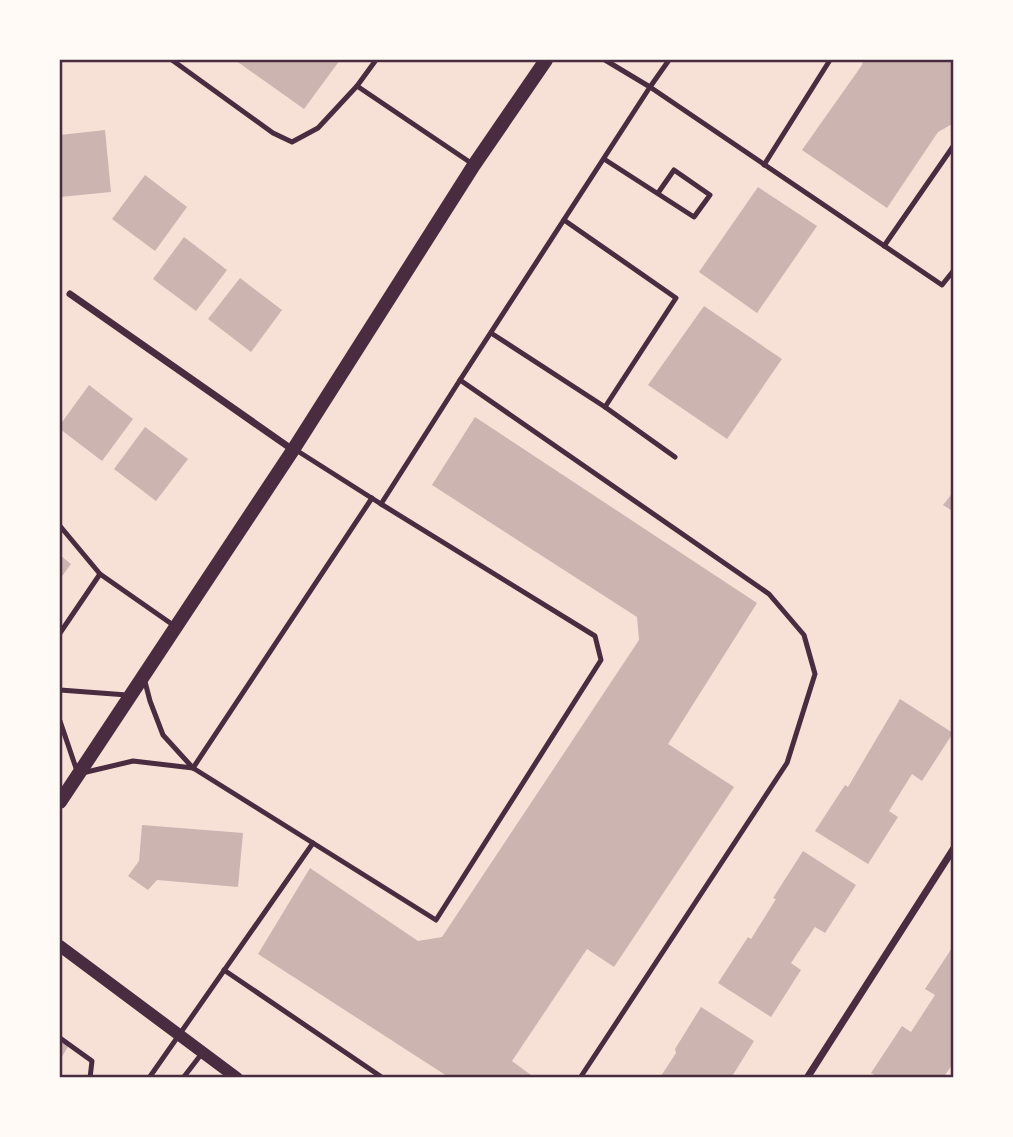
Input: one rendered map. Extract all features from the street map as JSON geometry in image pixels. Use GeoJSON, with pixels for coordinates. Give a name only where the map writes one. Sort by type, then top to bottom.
{"type":"FeatureCollection","features":[{"type":"Feature","properties":{"kind":"main road"},"geometry":{"type":"LineString","coordinates":[[60,802],[293,449],[474,165],[546,60]]}},
{"type":"Feature","properties":{"kind":"street"},"geometry":{"type":"LineString","coordinates":[[70,294],[293,449]]}},
{"type":"Feature","properties":{"kind":"street"},"geometry":{"type":"LineString","coordinates":[[807,1077],[954,848]]}},
{"type":"Feature","properties":{"kind":"street"},"geometry":{"type":"LineString","coordinates":[[60,946],[237,1077]]}},
{"type":"Feature","properties":{"kind":"lane"},"geometry":{"type":"LineString","coordinates":[[172,60],[273,133],[292,142],[318,128],[357,86],[376,60]]}},
{"type":"Feature","properties":{"kind":"lane"},"geometry":{"type":"LineString","coordinates":[[605,60],[942,285],[954,270]]}},
{"type":"Feature","properties":{"kind":"lane"},"geometry":{"type":"LineString","coordinates":[[381,504],[668,60]]}},
{"type":"Feature","properties":{"kind":"lane"},"geometry":{"type":"LineString","coordinates":[[764,164],[830,60]]}},
{"type":"Feature","properties":{"kind":"lane"},"geometry":{"type":"LineString","coordinates":[[357,86],[474,165]]}},
{"type":"Feature","properties":{"kind":"lane"},"geometry":{"type":"LineString","coordinates":[[884,246],[954,145]]}},
{"type":"Feature","properties":{"kind":"lane"},"geometry":{"type":"LineString","coordinates":[[604,159],[694,217],[710,195],[674,170],[658,193]]}},
{"type":"Feature","properties":{"kind":"lane"},"geometry":{"type":"LineString","coordinates":[[565,220],[676,298],[605,407]]}},
{"type":"Feature","properties":{"kind":"lane"},"geometry":{"type":"LineString","coordinates":[[491,333],[605,407],[675,457]]}},
{"type":"Feature","properties":{"kind":"lane"},"geometry":{"type":"LineString","coordinates":[[460,380],[769,594],[804,635],[815,674],[787,763],[580,1077]]}},
{"type":"Feature","properties":{"kind":"lane"},"geometry":{"type":"LineString","coordinates":[[144,675],[150,701],[163,735],[193,768],[436,920],[601,660],[595,636],[293,449]]}},
{"type":"Feature","properties":{"kind":"lane"},"geometry":{"type":"LineString","coordinates":[[193,768],[372,498]]}},
{"type":"Feature","properties":{"kind":"lane"},"geometry":{"type":"LineString","coordinates":[[60,526],[100,574],[176,627]]}},
{"type":"Feature","properties":{"kind":"lane"},"geometry":{"type":"LineString","coordinates":[[60,633],[100,574]]}},
{"type":"Feature","properties":{"kind":"lane"},"geometry":{"type":"LineString","coordinates":[[60,690],[130,695]]}},
{"type":"Feature","properties":{"kind":"lane"},"geometry":{"type":"LineString","coordinates":[[60,721],[78,774],[134,761],[193,768]]}},
{"type":"Feature","properties":{"kind":"lane"},"geometry":{"type":"LineString","coordinates":[[149,1077],[313,843]]}},
{"type":"Feature","properties":{"kind":"lane"},"geometry":{"type":"LineString","coordinates":[[224,970],[383,1077]]}},
{"type":"Feature","properties":{"kind":"lane"},"geometry":{"type":"LineString","coordinates":[[60,1038],[92,1060],[90,1077]]}},
{"type":"Feature","properties":{"kind":"lane"},"geometry":{"type":"LineString","coordinates":[[183,1077],[203,1052]]}},
{"type":"Feature","properties":{"kind":"building"},"geometry":{"type":"Polygon","coordinates":[[[235,60],[340,60],[304,109],[235,60]]]}},
{"type":"Feature","properties":{"kind":"building"},"geometry":{"type":"Polygon","coordinates":[[[863,60],[954,60],[954,123],[938,132],[887,208],[802,150],[863,60]]]}},
{"type":"Feature","properties":{"kind":"building"},"geometry":{"type":"Polygon","coordinates":[[[105,130],[111,192],[60,197],[60,135],[105,130]]]}},
{"type":"Feature","properties":{"kind":"building"},"geometry":{"type":"Polygon","coordinates":[[[145,175],[187,207],[155,251],[112,219],[145,175]]]}},
{"type":"Feature","properties":{"kind":"building"},"geometry":{"type":"Polygon","coordinates":[[[758,187],[817,226],[757,313],[699,272],[758,187]]]}},
{"type":"Feature","properties":{"kind":"building"},"geometry":{"type":"Polygon","coordinates":[[[184,237],[227,270],[196,311],[153,279],[184,237]]]}},
{"type":"Feature","properties":{"kind":"building"},"geometry":{"type":"Polygon","coordinates":[[[240,278],[282,310],[251,352],[208,319],[240,278]]]}},
{"type":"Feature","properties":{"kind":"building"},"geometry":{"type":"Polygon","coordinates":[[[704,306],[782,359],[727,439],[648,385],[704,306]]]}},
{"type":"Feature","properties":{"kind":"building"},"geometry":{"type":"Polygon","coordinates":[[[89,385],[133,419],[102,461],[60,429],[60,425],[89,385]]]}},
{"type":"Feature","properties":{"kind":"building"},"geometry":{"type":"Polygon","coordinates":[[[475,417],[757,603],[668,744],[734,787],[614,967],[587,949],[512,1061],[535,1078],[450,1078],[258,954],[310,868],[418,941],[442,937],[639,640],[637,617],[432,485],[475,417]]]}},
{"type":"Feature","properties":{"kind":"building"},"geometry":{"type":"Polygon","coordinates":[[[145,427],[188,459],[156,501],[114,469],[145,427]]]}},
{"type":"Feature","properties":{"kind":"building"},"geometry":{"type":"Polygon","coordinates":[[[954,491],[954,512],[943,505],[954,491]]]}},
{"type":"Feature","properties":{"kind":"building"},"geometry":{"type":"Polygon","coordinates":[[[60,555],[71,564],[60,579],[60,555]]]}},
{"type":"Feature","properties":{"kind":"building"},"geometry":{"type":"Polygon","coordinates":[[[900,699],[953,733],[922,781],[912,774],[889,811],[898,817],[868,864],[815,831],[845,785],[848,787],[900,699]]]}},
{"type":"Feature","properties":{"kind":"building"},"geometry":{"type":"Polygon","coordinates":[[[142,825],[243,833],[238,887],[157,880],[148,890],[128,876],[139,861],[142,825]]]}},
{"type":"Feature","properties":{"kind":"building"},"geometry":{"type":"Polygon","coordinates":[[[803,851],[856,885],[825,933],[815,927],[791,963],[801,970],[771,1017],[718,983],[748,937],[751,939],[803,851]]]}},
{"type":"Feature","properties":{"kind":"building"},"geometry":{"type":"Polygon","coordinates":[[[954,945],[954,1054],[951,1059],[954,1062],[943,1078],[879,1078],[871,1073],[902,1026],[911,1032],[935,995],[925,989],[954,945]]]}},
{"type":"Feature","properties":{"kind":"building"},"geometry":{"type":"Polygon","coordinates":[[[701,1007],[754,1041],[731,1078],[663,1078],[661,1076],[676,1053],[675,1049],[701,1007]]]}},
{"type":"Feature","properties":{"kind":"building"},"geometry":{"type":"Polygon","coordinates":[[[60,1038],[69,1045],[60,1060],[60,1038]]]}}]}
